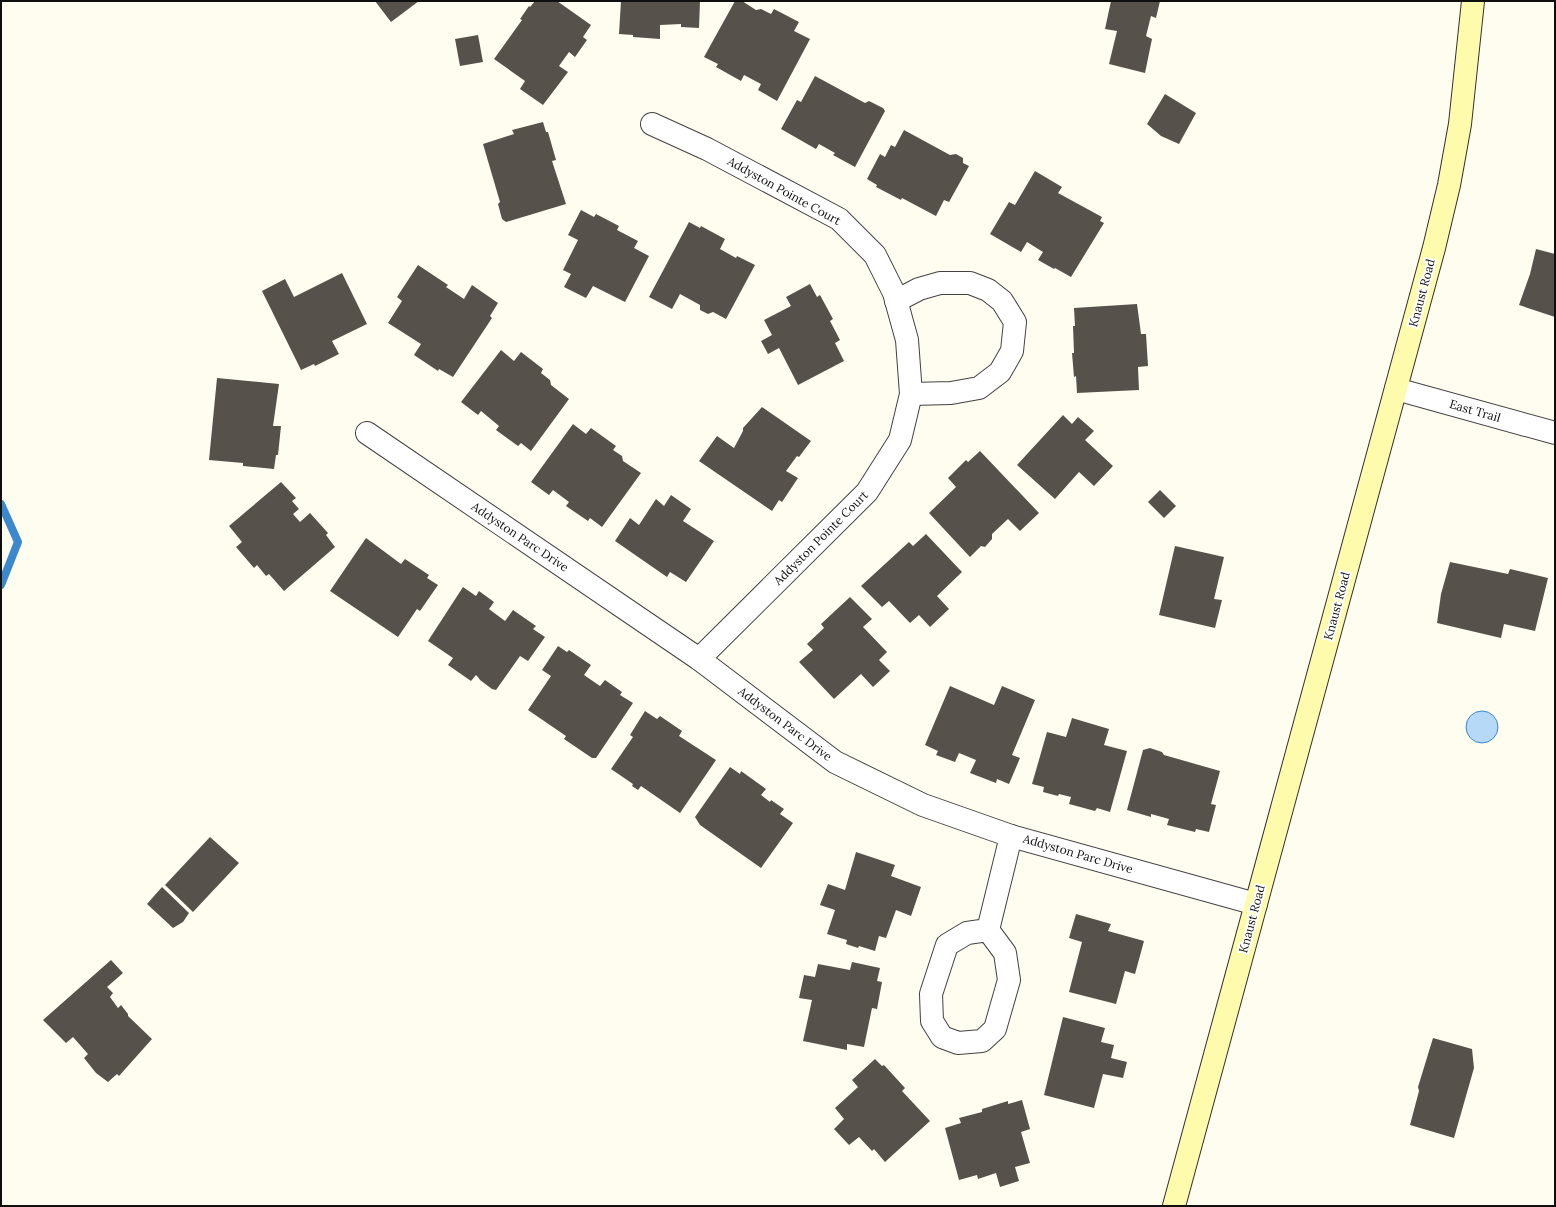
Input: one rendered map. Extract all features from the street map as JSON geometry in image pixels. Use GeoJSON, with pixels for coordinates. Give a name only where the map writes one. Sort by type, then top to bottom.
{"type":"FeatureCollection","features":[{"type":"Feature","properties":{"kind":"main road","name":"Knaust Road"},"geometry":{"type":"LineString","coordinates":[[1174,1206],[1434,248],[1449,185],[1460,124],[1473,1]]}},
{"type":"Feature","properties":{"kind":"street","name":"Addyston Pointe Court"},"geometry":{"type":"LineString","coordinates":[[652,124],[707,148],[839,218],[875,255],[894,293],[907,340],[911,394],[900,440],[867,492],[699,659]]}},
{"type":"Feature","properties":{"kind":"street"},"geometry":{"type":"LineString","coordinates":[[896,301],[919,289],[940,283],[970,284],[988,290],[1002,301],[1016,322],[1012,351],[1000,372],[979,388],[951,393],[911,394]]}},
{"type":"Feature","properties":{"kind":"street","name":"East Trail"},"geometry":{"type":"LineString","coordinates":[[1396,389],[1555,433]]}},
{"type":"Feature","properties":{"kind":"street","name":"Addyston Parc Drive"},"geometry":{"type":"LineString","coordinates":[[367,433],[699,659],[835,762],[923,805],[1011,836],[1256,904]]}},
{"type":"Feature","properties":{"kind":"street"},"geometry":{"type":"LineString","coordinates":[[988,930],[1011,836]]}},
{"type":"Feature","properties":{"kind":"street"},"geometry":{"type":"LineString","coordinates":[[988,930],[1005,952],[1009,980],[995,1029],[982,1041],[958,1043],[942,1037],[932,1021],[931,994],[947,945],[967,933],[988,930]]}},
{"type":"Feature","properties":{"kind":"water"},"geometry":{"type":"Polygon","coordinates":[[[1482,711],[1491,714],[1495,718],[1498,727],[1495,736],[1491,740],[1482,743],[1473,740],[1469,736],[1466,727],[1469,718],[1473,714],[1482,711]]]}},
{"type":"Feature","properties":{"kind":"building"},"geometry":{"type":"Polygon","coordinates":[[[375,1],[419,1],[391,22],[375,1]]]}},
{"type":"Feature","properties":{"kind":"building"},"geometry":{"type":"Polygon","coordinates":[[[535,1],[557,1],[591,25],[583,37],[587,40],[575,57],[569,52],[559,66],[568,72],[543,105],[520,89],[525,81],[494,59],[522,20],[520,19],[529,6],[530,7],[535,1]]]}},
{"type":"Feature","properties":{"kind":"building"},"geometry":{"type":"Polygon","coordinates":[[[621,1],[700,1],[699,28],[681,27],[681,24],[660,25],[660,39],[633,37],[633,35],[619,34],[621,1]]]}},
{"type":"Feature","properties":{"kind":"building"},"geometry":{"type":"Polygon","coordinates":[[[735,1],[742,1],[756,10],[761,9],[771,14],[774,9],[799,22],[794,31],[810,39],[777,101],[758,90],[761,84],[744,75],[741,81],[716,67],[718,64],[704,57],[735,1]]]}},
{"type":"Feature","properties":{"kind":"building"},"geometry":{"type":"Polygon","coordinates":[[[1111,1],[1160,1],[1156,18],[1151,16],[1146,36],[1152,39],[1145,73],[1109,64],[1117,31],[1105,29],[1111,1]]]}},
{"type":"Feature","properties":{"kind":"building"},"geometry":{"type":"Polygon","coordinates":[[[478,35],[483,62],[460,66],[455,39],[478,35]]]}},
{"type":"Feature","properties":{"kind":"building"},"geometry":{"type":"Polygon","coordinates":[[[815,76],[865,103],[869,101],[883,108],[885,111],[855,167],[833,155],[835,153],[819,144],[816,149],[781,129],[797,100],[801,102],[815,76]]]}},
{"type":"Feature","properties":{"kind":"building"},"geometry":{"type":"Polygon","coordinates":[[[1165,94],[1196,113],[1179,144],[1161,136],[1147,124],[1165,94]]]}},
{"type":"Feature","properties":{"kind":"building"},"geometry":{"type":"Polygon","coordinates":[[[543,122],[546,132],[548,132],[556,160],[552,161],[566,204],[506,222],[502,219],[498,204],[500,202],[483,144],[514,134],[512,130],[543,122]]]}},
{"type":"Feature","properties":{"kind":"building"},"geometry":{"type":"Polygon","coordinates":[[[904,130],[950,155],[956,154],[963,158],[963,163],[969,166],[949,202],[944,200],[936,216],[902,198],[901,200],[876,187],[877,185],[867,179],[880,154],[885,157],[891,145],[895,147],[904,130]]]}},
{"type":"Feature","properties":{"kind":"building"},"geometry":{"type":"Polygon","coordinates":[[[1035,171],[1062,187],[1058,193],[1102,217],[1100,221],[1104,223],[1071,277],[1038,260],[1043,252],[1027,242],[1021,252],[990,234],[1009,202],[1015,205],[1035,171]]]}},
{"type":"Feature","properties":{"kind":"building"},"geometry":{"type":"Polygon","coordinates":[[[581,210],[594,217],[596,214],[619,226],[617,230],[638,241],[634,248],[649,256],[625,302],[593,286],[586,298],[564,287],[571,274],[563,270],[578,240],[568,235],[581,210]]]}},
{"type":"Feature","properties":{"kind":"building"},"geometry":{"type":"Polygon","coordinates":[[[689,222],[700,228],[701,226],[725,239],[720,249],[736,258],[737,256],[755,265],[726,319],[713,312],[708,314],[700,310],[700,305],[680,294],[672,309],[649,297],[689,222]]]}},
{"type":"Feature","properties":{"kind":"building"},"geometry":{"type":"Polygon","coordinates":[[[1536,249],[1555,254],[1555,317],[1519,305],[1530,274],[1536,249]]]}},
{"type":"Feature","properties":{"kind":"building"},"geometry":{"type":"Polygon","coordinates":[[[418,265],[448,285],[446,287],[464,299],[472,285],[498,303],[490,316],[492,318],[453,377],[439,369],[438,371],[414,355],[421,344],[388,323],[402,301],[397,297],[418,265]]]}},
{"type":"Feature","properties":{"kind":"building"},"geometry":{"type":"Polygon","coordinates":[[[342,273],[367,324],[332,341],[339,354],[315,366],[314,364],[301,370],[262,291],[285,279],[294,297],[342,273]]]}},
{"type":"Feature","properties":{"kind":"building"},"geometry":{"type":"Polygon","coordinates":[[[810,284],[817,297],[820,295],[833,319],[830,321],[840,340],[835,343],[844,361],[798,385],[779,348],[768,354],[761,341],[772,335],[764,320],[791,306],[786,297],[810,284]]]}},
{"type":"Feature","properties":{"kind":"building"},"geometry":{"type":"Polygon","coordinates":[[[1137,304],[1141,334],[1146,334],[1148,366],[1138,367],[1139,390],[1077,393],[1072,353],[1074,353],[1074,308],[1137,304]]]}},
{"type":"Feature","properties":{"kind":"building"},"geometry":{"type":"Polygon","coordinates":[[[501,350],[514,361],[521,352],[543,369],[541,373],[550,380],[551,385],[569,399],[531,451],[521,443],[518,446],[496,430],[499,426],[481,411],[478,415],[461,402],[501,350]]]}},
{"type":"Feature","properties":{"kind":"building"},"geometry":{"type":"Polygon","coordinates":[[[217,378],[279,384],[273,426],[281,426],[278,455],[276,455],[274,469],[243,466],[243,463],[209,460],[217,378]]]}},
{"type":"Feature","properties":{"kind":"building"},"geometry":{"type":"Polygon","coordinates":[[[762,407],[811,441],[786,471],[798,478],[782,502],[779,500],[772,511],[699,461],[717,436],[734,448],[743,431],[743,428],[762,407]]]}},
{"type":"Feature","properties":{"kind":"building"},"geometry":{"type":"Polygon","coordinates":[[[1063,415],[1072,424],[1078,417],[1094,431],[1085,440],[1113,466],[1094,486],[1079,472],[1055,499],[1017,465],[1063,415]]]}},
{"type":"Feature","properties":{"kind":"building"},"geometry":{"type":"Polygon","coordinates":[[[573,424],[586,434],[591,428],[616,446],[613,450],[622,456],[623,461],[641,473],[602,527],[590,518],[588,521],[566,506],[569,502],[553,490],[549,495],[531,482],[573,424]]]}},
{"type":"Feature","properties":{"kind":"building"},"geometry":{"type":"Polygon","coordinates":[[[980,451],[1039,513],[1020,531],[1008,519],[992,534],[992,539],[985,547],[981,546],[970,557],[929,513],[956,487],[948,478],[966,460],[968,462],[980,451]]]}},
{"type":"Feature","properties":{"kind":"building"},"geometry":{"type":"Polygon","coordinates":[[[281,482],[296,498],[292,501],[299,509],[293,514],[300,522],[310,513],[328,533],[326,535],[335,547],[284,591],[269,574],[266,576],[257,565],[254,568],[236,547],[242,542],[229,526],[281,482]]]}},
{"type":"Feature","properties":{"kind":"building"},"geometry":{"type":"Polygon","coordinates":[[[1160,490],[1176,506],[1164,518],[1148,502],[1160,490]]]}},
{"type":"Feature","properties":{"kind":"building"},"geometry":{"type":"Polygon","coordinates":[[[671,495],[691,509],[683,521],[714,541],[686,582],[670,572],[667,577],[615,541],[630,518],[639,525],[656,499],[664,506],[671,495]]]}},
{"type":"Feature","properties":{"kind":"building"},"geometry":{"type":"Polygon","coordinates":[[[926,534],[962,572],[937,596],[949,609],[930,627],[919,615],[910,623],[889,601],[882,607],[861,586],[909,542],[913,546],[926,534]]]}},
{"type":"Feature","properties":{"kind":"building"},"geometry":{"type":"Polygon","coordinates":[[[366,538],[401,564],[405,559],[429,575],[427,578],[438,585],[420,611],[417,609],[398,637],[330,591],[366,538]]]}},
{"type":"Feature","properties":{"kind":"building"},"geometry":{"type":"Polygon","coordinates":[[[1175,546],[1224,557],[1214,599],[1222,600],[1215,628],[1159,615],[1175,546]]]}},
{"type":"Feature","properties":{"kind":"building"},"geometry":{"type":"Polygon","coordinates":[[[1450,562],[1508,574],[1510,569],[1548,578],[1535,631],[1504,624],[1501,638],[1437,623],[1441,594],[1450,562]]]}},
{"type":"Feature","properties":{"kind":"building"},"geometry":{"type":"Polygon","coordinates":[[[463,587],[476,596],[479,591],[494,602],[489,609],[505,621],[513,610],[536,626],[533,629],[545,637],[528,661],[520,656],[496,690],[492,689],[480,680],[476,675],[471,681],[448,665],[453,658],[428,641],[463,587]]]}},
{"type":"Feature","properties":{"kind":"building"},"geometry":{"type":"Polygon","coordinates":[[[850,597],[872,619],[863,627],[887,652],[879,660],[890,671],[873,687],[861,674],[834,699],[799,662],[813,650],[807,644],[824,628],[821,624],[850,597]]]}},
{"type":"Feature","properties":{"kind":"building"},"geometry":{"type":"Polygon","coordinates":[[[558,646],[567,652],[569,650],[591,665],[584,675],[600,686],[605,680],[622,692],[620,695],[633,703],[596,758],[592,758],[564,739],[566,736],[528,710],[551,676],[542,670],[558,646]]]}},
{"type":"Feature","properties":{"kind":"building"},"geometry":{"type":"Polygon","coordinates":[[[950,686],[994,705],[1002,686],[1035,700],[1012,755],[1020,758],[1009,784],[997,779],[996,783],[970,773],[976,760],[959,753],[955,762],[936,755],[938,751],[925,745],[950,686]]]}},
{"type":"Feature","properties":{"kind":"building"},"geometry":{"type":"Polygon","coordinates":[[[645,711],[657,719],[660,716],[682,731],[679,736],[716,760],[680,813],[641,786],[638,790],[632,786],[633,784],[611,769],[633,737],[630,735],[645,711]]]}},
{"type":"Feature","properties":{"kind":"building"},"geometry":{"type":"Polygon","coordinates":[[[1072,718],[1109,729],[1104,745],[1127,751],[1110,812],[1097,808],[1095,811],[1069,804],[1071,797],[1059,794],[1058,796],[1043,792],[1044,787],[1032,784],[1047,732],[1066,737],[1072,718]]]}},
{"type":"Feature","properties":{"kind":"building"},"geometry":{"type":"Polygon","coordinates":[[[1150,748],[1162,752],[1164,755],[1220,771],[1211,804],[1216,805],[1209,832],[1196,829],[1195,832],[1167,825],[1169,819],[1151,814],[1151,817],[1127,810],[1143,750],[1150,748]]]}},
{"type":"Feature","properties":{"kind":"building"},"geometry":{"type":"Polygon","coordinates":[[[730,767],[740,774],[741,771],[766,789],[761,795],[770,802],[771,800],[784,809],[780,814],[793,823],[761,868],[700,825],[695,817],[730,767]]]}},
{"type":"Feature","properties":{"kind":"building"},"geometry":{"type":"Polygon","coordinates":[[[210,837],[239,863],[193,912],[165,885],[210,837]]]}},
{"type":"Feature","properties":{"kind":"building"},"geometry":{"type":"Polygon","coordinates":[[[856,852],[895,865],[891,876],[921,887],[911,916],[896,910],[886,938],[879,936],[875,951],[846,944],[847,940],[827,934],[835,910],[820,905],[828,884],[845,890],[856,852]]]}},
{"type":"Feature","properties":{"kind":"building"},"geometry":{"type":"Polygon","coordinates":[[[162,887],[189,913],[183,922],[173,928],[147,904],[162,887]]]}},
{"type":"Feature","properties":{"kind":"building"},"geometry":{"type":"Polygon","coordinates":[[[1076,914],[1111,924],[1108,931],[1144,941],[1135,974],[1125,971],[1116,1004],[1069,992],[1082,942],[1069,938],[1076,914]]]}},
{"type":"Feature","properties":{"kind":"building"},"geometry":{"type":"Polygon","coordinates":[[[111,960],[123,973],[107,987],[113,993],[110,997],[118,1008],[121,1005],[128,1016],[152,1039],[119,1076],[117,1074],[108,1082],[96,1073],[84,1058],[88,1054],[73,1037],[66,1043],[43,1020],[111,960]]]}},
{"type":"Feature","properties":{"kind":"building"},"geometry":{"type":"Polygon","coordinates":[[[852,962],[880,968],[877,981],[882,982],[877,1009],[872,1008],[864,1047],[847,1044],[847,1050],[803,1041],[812,1000],[799,998],[804,975],[815,977],[818,964],[850,970],[852,962]]]}},
{"type":"Feature","properties":{"kind":"building"},"geometry":{"type":"Polygon","coordinates":[[[1063,1017],[1105,1028],[1101,1042],[1114,1045],[1111,1058],[1127,1062],[1123,1078],[1103,1074],[1094,1108],[1044,1095],[1063,1017]]]}},
{"type":"Feature","properties":{"kind":"building"},"geometry":{"type":"Polygon","coordinates":[[[1433,1038],[1472,1049],[1474,1068],[1454,1138],[1410,1125],[1419,1091],[1418,1087],[1433,1038]]]}},
{"type":"Feature","properties":{"kind":"building"},"geometry":{"type":"Polygon","coordinates":[[[875,1059],[882,1066],[884,1065],[905,1088],[902,1091],[930,1121],[885,1162],[874,1149],[872,1151],[859,1137],[849,1145],[834,1129],[844,1119],[835,1108],[858,1087],[852,1080],[875,1059]]]}},
{"type":"Feature","properties":{"kind":"building"},"geometry":{"type":"Polygon","coordinates":[[[1022,1100],[1030,1129],[1021,1132],[1030,1163],[1015,1167],[1019,1181],[1000,1187],[996,1173],[978,1179],[977,1175],[959,1180],[945,1128],[961,1123],[959,1118],[982,1112],[982,1109],[1008,1101],[1008,1104],[1022,1100]]]}},
{"type":"Feature","properties":{"kind":"waterway"},"geometry":{"type":"LineString","coordinates":[[1,504],[18,542],[1,585]]}}]}
